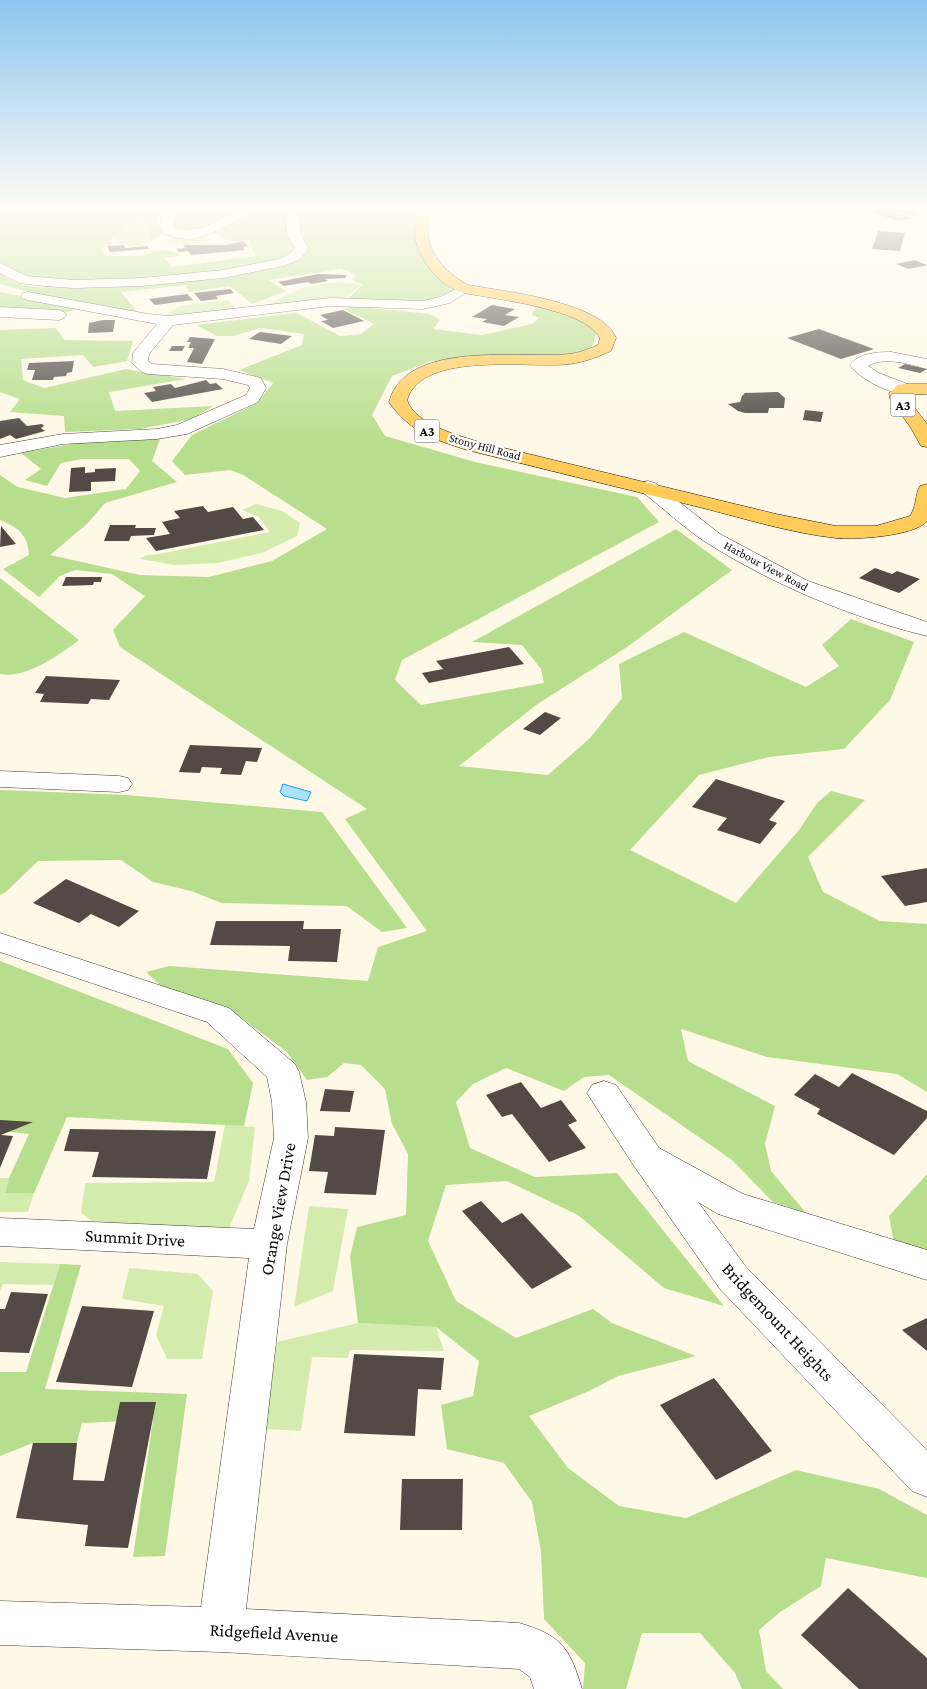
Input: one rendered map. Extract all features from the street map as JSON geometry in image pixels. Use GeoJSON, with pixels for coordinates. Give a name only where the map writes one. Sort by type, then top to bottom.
{"type":"FeatureCollection","features":[{"type":"Feature","properties":{"kind":"main road","name":"Stony Hill Road"},"geometry":{"type":"LineString","coordinates":[[455,285],[464,289],[569,309],[590,318],[601,326],[608,334],[609,340],[605,348],[591,355],[568,359],[483,360],[455,363],[433,369],[416,377],[404,387],[398,402],[405,413],[425,430],[473,446],[776,520],[836,532],[876,532],[905,526],[918,520],[926,506],[927,490]]}},
{"type":"Feature","properties":{"kind":"main road","name":"A3"},"geometry":{"type":"LineString","coordinates":[[927,389],[904,389],[898,392],[898,399],[920,427],[927,442]]}},
{"type":"Feature","properties":{"kind":"street"},"geometry":{"type":"LineString","coordinates":[[9,292],[103,311],[168,321],[330,302],[423,305],[445,300],[464,289]]}},
{"type":"Feature","properties":{"kind":"street"},"geometry":{"type":"LineString","coordinates":[[0,312],[65,315],[103,311]]}},
{"type":"Feature","properties":{"kind":"street"},"geometry":{"type":"LineString","coordinates":[[0,451],[62,439],[157,434],[181,430],[252,398],[258,388],[255,382],[223,374],[148,369],[140,363],[141,353],[168,321]]}},
{"type":"Feature","properties":{"kind":"street"},"geometry":{"type":"LineString","coordinates":[[904,389],[881,380],[861,369],[858,365],[873,358],[889,357],[927,364]]}},
{"type":"Feature","properties":{"kind":"street","name":"Harbour View Road"},"geometry":{"type":"LineString","coordinates":[[648,488],[713,538],[800,586],[849,604],[927,628]]}},
{"type":"Feature","properties":{"kind":"street"},"geometry":{"type":"LineString","coordinates":[[0,779],[119,784]]}},
{"type":"Feature","properties":{"kind":"street","name":"Orange View Drive"},"geometry":{"type":"LineString","coordinates":[[0,942],[218,1015],[283,1072],[289,1102],[292,1138],[269,1244],[220,1630]]}},
{"type":"Feature","properties":{"kind":"street","name":"Bridgemount Heights"},"geometry":{"type":"LineString","coordinates":[[604,1093],[644,1154],[733,1278],[927,1478]]}},
{"type":"Feature","properties":{"kind":"street","name":"Bridgemount Heights"},"geometry":{"type":"LineString","coordinates":[[644,1154],[731,1204],[927,1265]]}},
{"type":"Feature","properties":{"kind":"street","name":"Summit Drive"},"geometry":{"type":"LineString","coordinates":[[0,1232],[269,1244]]}},
{"type":"Feature","properties":{"kind":"street","name":"Ridgefield Avenue"},"geometry":{"type":"LineString","coordinates":[[0,1623],[220,1630],[519,1646],[533,1650],[551,1673]]}},
{"type":"Feature","properties":{"kind":"green space"},"geometry":{"type":"Polygon","coordinates":[[[3,285],[80,288],[110,285],[276,285],[286,291],[252,304],[230,286],[189,292],[186,285],[121,292],[137,312],[39,295],[3,285]]]}},
{"type":"Feature","properties":{"kind":"green space"},"geometry":{"type":"Polygon","coordinates":[[[321,285],[360,285],[346,298],[267,305],[301,288],[321,285]]]}},
{"type":"Feature","properties":{"kind":"green space"},"geometry":{"type":"Polygon","coordinates":[[[362,285],[446,285],[452,291],[433,300],[409,303],[348,299],[362,285]]]}},
{"type":"Feature","properties":{"kind":"green space"},"geometry":{"type":"Polygon","coordinates":[[[0,292],[78,309],[65,313],[0,309],[0,292]]]}},
{"type":"Feature","properties":{"kind":"green space"},"geometry":{"type":"Polygon","coordinates":[[[229,300],[235,309],[185,315],[166,315],[179,306],[229,300]]]}},
{"type":"Feature","properties":{"kind":"green space"},"geometry":{"type":"Polygon","coordinates":[[[536,305],[574,317],[597,332],[591,349],[563,355],[432,361],[392,376],[372,415],[385,436],[475,462],[637,497],[659,522],[402,660],[395,680],[421,705],[544,683],[541,669],[522,645],[472,642],[676,529],[732,570],[627,647],[536,705],[459,766],[548,775],[590,738],[622,698],[619,664],[684,632],[806,687],[839,666],[822,645],[851,619],[914,642],[890,700],[844,749],[769,757],[699,775],[630,850],[736,903],[799,830],[817,803],[831,791],[865,800],[808,857],[823,892],[880,921],[927,924],[927,1092],[897,1074],[767,1057],[681,1029],[688,1061],[775,1106],[765,1144],[771,1171],[806,1213],[773,1202],[732,1160],[609,1075],[584,1077],[564,1091],[506,1068],[473,1084],[456,1102],[470,1148],[535,1177],[617,1173],[724,1306],[664,1288],[578,1215],[507,1181],[446,1185],[428,1241],[456,1301],[516,1338],[593,1309],[612,1323],[696,1356],[618,1376],[589,1391],[529,1416],[568,1468],[619,1506],[686,1518],[796,1470],[879,1489],[927,1515],[927,1578],[826,1558],[821,1586],[780,1612],[759,1630],[766,1671],[783,1689],[742,1689],[735,1673],[700,1633],[642,1633],[626,1689],[583,1689],[585,1663],[544,1619],[541,1552],[532,1502],[504,1463],[447,1449],[441,1405],[473,1396],[479,1361],[436,1327],[358,1323],[350,1257],[357,1227],[406,1215],[408,1154],[392,1124],[385,1089],[361,1065],[344,1063],[327,1077],[307,1080],[287,1052],[229,1009],[163,988],[146,972],[169,966],[368,981],[378,947],[427,931],[345,819],[367,809],[120,647],[113,630],[145,596],[112,574],[75,570],[60,576],[39,597],[3,569],[29,555],[26,542],[20,532],[12,525],[0,520],[0,475],[18,487],[65,498],[126,489],[140,471],[129,459],[82,459],[61,463],[47,486],[25,480],[41,469],[21,453],[83,442],[160,439],[152,461],[177,482],[105,503],[87,524],[50,555],[140,575],[209,577],[272,561],[327,529],[243,475],[230,470],[185,475],[172,461],[192,435],[257,403],[273,383],[239,370],[302,345],[304,334],[260,328],[233,336],[217,336],[196,325],[297,313],[340,336],[361,334],[374,324],[344,309],[352,306],[430,314],[440,320],[433,329],[482,335],[532,324],[539,318],[532,315],[536,305]]]}},
{"type":"Feature","properties":{"kind":"green space"},"geometry":{"type":"Polygon","coordinates":[[[56,328],[64,340],[133,341],[127,361],[93,367],[83,355],[21,359],[23,380],[44,388],[126,369],[186,379],[109,392],[115,411],[213,406],[192,419],[140,429],[65,432],[64,416],[10,412],[20,399],[0,392],[0,330],[56,328]]]}},
{"type":"Feature","properties":{"kind":"green space"},"geometry":{"type":"Polygon","coordinates":[[[256,504],[282,511],[300,523],[297,536],[262,553],[218,563],[175,565],[140,559],[146,555],[270,532],[259,517],[242,510],[256,504]]]}},
{"type":"Feature","properties":{"kind":"green space"},"geometry":{"type":"Polygon","coordinates":[[[0,578],[79,640],[52,659],[31,669],[10,675],[0,674],[0,578]]]}},
{"type":"Feature","properties":{"kind":"green space"},"geometry":{"type":"Polygon","coordinates":[[[0,790],[127,795],[322,812],[407,928],[382,932],[347,906],[222,903],[191,891],[153,882],[121,860],[38,861],[6,892],[0,895],[0,790]]]}},
{"type":"Feature","properties":{"kind":"green space"},"geometry":{"type":"Polygon","coordinates":[[[0,961],[228,1049],[253,1083],[244,1126],[67,1117],[34,1193],[5,1193],[9,1178],[29,1134],[0,1131],[0,961]]]}},
{"type":"Feature","properties":{"kind":"green space"},"geometry":{"type":"Polygon","coordinates":[[[225,1125],[255,1127],[249,1181],[229,1228],[95,1223],[81,1213],[85,1183],[214,1182],[225,1125]]]}},
{"type":"Feature","properties":{"kind":"green space"},"geometry":{"type":"Polygon","coordinates":[[[927,1174],[927,1251],[894,1243],[889,1216],[927,1174]]]}},
{"type":"Feature","properties":{"kind":"green space"},"geometry":{"type":"Polygon","coordinates":[[[0,1178],[9,1178],[5,1193],[34,1193],[28,1212],[0,1212],[0,1178]]]}},
{"type":"Feature","properties":{"kind":"green space"},"geometry":{"type":"Polygon","coordinates":[[[309,1206],[348,1209],[333,1291],[294,1307],[309,1206]]]}},
{"type":"Feature","properties":{"kind":"green space"},"geometry":{"type":"Polygon","coordinates":[[[0,1262],[60,1264],[53,1285],[3,1284],[0,1291],[0,1262]]]}},
{"type":"Feature","properties":{"kind":"green space"},"geometry":{"type":"Polygon","coordinates":[[[60,1264],[81,1265],[45,1389],[187,1394],[165,1556],[133,1557],[153,1420],[82,1423],[75,1450],[33,1443],[0,1456],[0,1372],[26,1372],[60,1264]]]}},
{"type":"Feature","properties":{"kind":"green space"},"geometry":{"type":"Polygon","coordinates":[[[129,1268],[198,1274],[213,1291],[202,1359],[167,1359],[156,1335],[164,1306],[122,1299],[129,1268]]]}},
{"type":"Feature","properties":{"kind":"green space"},"geometry":{"type":"Polygon","coordinates":[[[358,1323],[436,1327],[444,1351],[350,1350],[348,1358],[312,1357],[301,1431],[265,1429],[277,1342],[358,1323]]]}},
{"type":"Feature","properties":{"kind":"water"},"geometry":{"type":"Polygon","coordinates":[[[283,784],[311,792],[307,801],[284,796],[280,792],[283,784]]]}},
{"type":"Feature","properties":{"kind":"building"},"geometry":{"type":"Polygon","coordinates":[[[230,289],[234,293],[216,296],[218,299],[201,301],[194,293],[230,289]]]}},
{"type":"Feature","properties":{"kind":"building"},"geometry":{"type":"Polygon","coordinates":[[[187,294],[193,300],[155,305],[149,299],[187,294]]]}},
{"type":"Feature","properties":{"kind":"building"},"geometry":{"type":"Polygon","coordinates":[[[492,305],[515,309],[505,315],[519,317],[504,326],[482,322],[487,319],[472,317],[492,305]]]}},
{"type":"Feature","properties":{"kind":"building"},"geometry":{"type":"Polygon","coordinates":[[[343,310],[364,321],[333,328],[321,321],[328,320],[320,315],[343,310]]]}},
{"type":"Feature","properties":{"kind":"building"},"geometry":{"type":"Polygon","coordinates":[[[115,320],[113,332],[88,333],[89,323],[115,320]]]}},
{"type":"Feature","properties":{"kind":"building"},"geometry":{"type":"Polygon","coordinates":[[[819,329],[874,349],[841,359],[787,338],[819,329]]]}},
{"type":"Feature","properties":{"kind":"building"},"geometry":{"type":"Polygon","coordinates":[[[260,332],[292,336],[281,344],[249,339],[260,332]]]}},
{"type":"Feature","properties":{"kind":"building"},"geometry":{"type":"Polygon","coordinates":[[[190,337],[215,339],[202,364],[187,362],[194,348],[188,348],[191,342],[187,342],[190,337]]]}},
{"type":"Feature","properties":{"kind":"building"},"geometry":{"type":"Polygon","coordinates":[[[172,346],[185,346],[182,351],[169,351],[172,346]]]}},
{"type":"Feature","properties":{"kind":"building"},"geometry":{"type":"Polygon","coordinates":[[[74,361],[72,372],[67,373],[66,376],[54,377],[53,380],[32,380],[35,370],[27,370],[29,363],[74,361]]]}},
{"type":"Feature","properties":{"kind":"building"},"geometry":{"type":"Polygon","coordinates":[[[905,364],[927,369],[920,373],[898,368],[905,364]]]}},
{"type":"Feature","properties":{"kind":"building"},"geometry":{"type":"Polygon","coordinates":[[[206,380],[210,384],[216,383],[223,389],[152,402],[144,393],[156,391],[153,387],[171,384],[175,388],[206,380]]]}},
{"type":"Feature","properties":{"kind":"building"},"geometry":{"type":"Polygon","coordinates":[[[778,392],[785,398],[784,408],[769,408],[768,413],[745,413],[738,411],[728,404],[740,402],[745,393],[778,392]]]}},
{"type":"Feature","properties":{"kind":"building"},"geometry":{"type":"Polygon","coordinates":[[[805,410],[823,412],[821,422],[803,420],[805,410]]]}},
{"type":"Feature","properties":{"kind":"building"},"geometry":{"type":"Polygon","coordinates":[[[19,418],[27,426],[42,424],[44,426],[41,428],[45,431],[16,439],[10,435],[0,439],[0,421],[19,418]]]}},
{"type":"Feature","properties":{"kind":"building"},"geometry":{"type":"Polygon","coordinates":[[[85,467],[85,473],[95,472],[95,469],[116,468],[115,481],[91,482],[91,491],[69,492],[71,468],[85,467]]]}},
{"type":"Feature","properties":{"kind":"building"},"geometry":{"type":"Polygon","coordinates":[[[203,506],[208,512],[233,507],[243,519],[253,517],[264,530],[156,551],[146,538],[170,534],[162,522],[180,518],[174,511],[203,506]]]}},
{"type":"Feature","properties":{"kind":"building"},"geometry":{"type":"Polygon","coordinates":[[[110,525],[136,525],[135,528],[156,528],[154,535],[131,536],[129,541],[104,541],[110,525]]]}},
{"type":"Feature","properties":{"kind":"building"},"geometry":{"type":"Polygon","coordinates":[[[1,526],[16,544],[0,547],[1,526]]]}},
{"type":"Feature","properties":{"kind":"building"},"geometry":{"type":"Polygon","coordinates":[[[875,568],[892,574],[897,571],[920,579],[899,593],[859,578],[875,568]]]}},
{"type":"Feature","properties":{"kind":"building"},"geometry":{"type":"Polygon","coordinates":[[[66,577],[102,577],[101,582],[94,582],[93,585],[62,586],[66,577]]]}},
{"type":"Feature","properties":{"kind":"building"},"geometry":{"type":"Polygon","coordinates":[[[509,647],[524,664],[429,683],[422,673],[443,669],[436,661],[509,647]]]}},
{"type":"Feature","properties":{"kind":"building"},"geometry":{"type":"Polygon","coordinates":[[[46,676],[120,680],[109,700],[91,699],[88,704],[40,702],[44,694],[35,693],[46,676]]]}},
{"type":"Feature","properties":{"kind":"building"},"geometry":{"type":"Polygon","coordinates":[[[545,712],[561,718],[540,735],[523,729],[545,712]]]}},
{"type":"Feature","properties":{"kind":"building"},"geometry":{"type":"Polygon","coordinates":[[[190,745],[262,748],[257,762],[246,761],[241,775],[220,774],[222,768],[202,767],[200,773],[179,772],[190,745]]]}},
{"type":"Feature","properties":{"kind":"building"},"geometry":{"type":"Polygon","coordinates":[[[716,779],[785,801],[769,820],[777,823],[760,844],[717,830],[727,818],[692,807],[716,779]]]}},
{"type":"Feature","properties":{"kind":"building"},"geometry":{"type":"Polygon","coordinates":[[[927,868],[927,902],[905,906],[881,876],[927,868]]]}},
{"type":"Feature","properties":{"kind":"building"},"geometry":{"type":"Polygon","coordinates":[[[66,879],[139,911],[119,927],[91,914],[79,923],[33,903],[66,879]]]}},
{"type":"Feature","properties":{"kind":"building"},"geometry":{"type":"Polygon","coordinates":[[[216,921],[304,921],[303,929],[341,929],[337,962],[288,961],[290,946],[210,945],[216,921]]]}},
{"type":"Feature","properties":{"kind":"building"},"geometry":{"type":"Polygon","coordinates":[[[852,1073],[927,1111],[927,1118],[894,1155],[817,1114],[820,1109],[794,1095],[815,1074],[839,1087],[852,1073]]]}},
{"type":"Feature","properties":{"kind":"building"},"geometry":{"type":"Polygon","coordinates":[[[521,1082],[541,1108],[561,1100],[577,1121],[568,1125],[586,1148],[549,1162],[512,1114],[502,1117],[486,1095],[521,1082]]]}},
{"type":"Feature","properties":{"kind":"building"},"geometry":{"type":"Polygon","coordinates":[[[325,1089],[354,1091],[350,1112],[320,1111],[325,1089]]]}},
{"type":"Feature","properties":{"kind":"building"},"geometry":{"type":"Polygon","coordinates":[[[0,1120],[33,1122],[1,1135],[13,1136],[0,1168],[0,1120]]]}},
{"type":"Feature","properties":{"kind":"building"},"geometry":{"type":"Polygon","coordinates":[[[335,1127],[385,1130],[376,1195],[324,1193],[328,1172],[309,1171],[315,1135],[334,1136],[335,1127]]]}},
{"type":"Feature","properties":{"kind":"building"},"geometry":{"type":"Polygon","coordinates":[[[70,1129],[216,1131],[207,1179],[92,1177],[99,1152],[64,1151],[70,1129]]]}},
{"type":"Feature","properties":{"kind":"building"},"geometry":{"type":"Polygon","coordinates":[[[481,1201],[502,1223],[522,1213],[572,1267],[532,1289],[462,1211],[481,1201]]]}},
{"type":"Feature","properties":{"kind":"building"},"geometry":{"type":"Polygon","coordinates":[[[11,1292],[48,1294],[29,1353],[0,1352],[0,1309],[5,1309],[11,1292]]]}},
{"type":"Feature","properties":{"kind":"building"},"geometry":{"type":"Polygon","coordinates":[[[82,1306],[154,1311],[132,1387],[56,1382],[82,1306]]]}},
{"type":"Feature","properties":{"kind":"building"},"geometry":{"type":"Polygon","coordinates":[[[927,1318],[927,1351],[902,1330],[927,1318]]]}},
{"type":"Feature","properties":{"kind":"building"},"geometry":{"type":"Polygon","coordinates":[[[354,1354],[444,1358],[441,1390],[418,1389],[415,1436],[344,1433],[354,1354]]]}},
{"type":"Feature","properties":{"kind":"building"},"geometry":{"type":"Polygon","coordinates":[[[714,1378],[772,1451],[716,1480],[660,1405],[714,1378]]]}},
{"type":"Feature","properties":{"kind":"building"},"geometry":{"type":"Polygon","coordinates":[[[120,1402],[156,1402],[128,1548],[85,1546],[88,1525],[16,1518],[33,1443],[77,1443],[73,1480],[104,1481],[120,1402]]]}},
{"type":"Feature","properties":{"kind":"building"},"geometry":{"type":"Polygon","coordinates":[[[402,1479],[463,1479],[462,1530],[400,1530],[402,1479]]]}},
{"type":"Feature","properties":{"kind":"building"},"geometry":{"type":"Polygon","coordinates":[[[848,1588],[927,1658],[927,1689],[859,1689],[801,1635],[848,1588]]]}}]}
